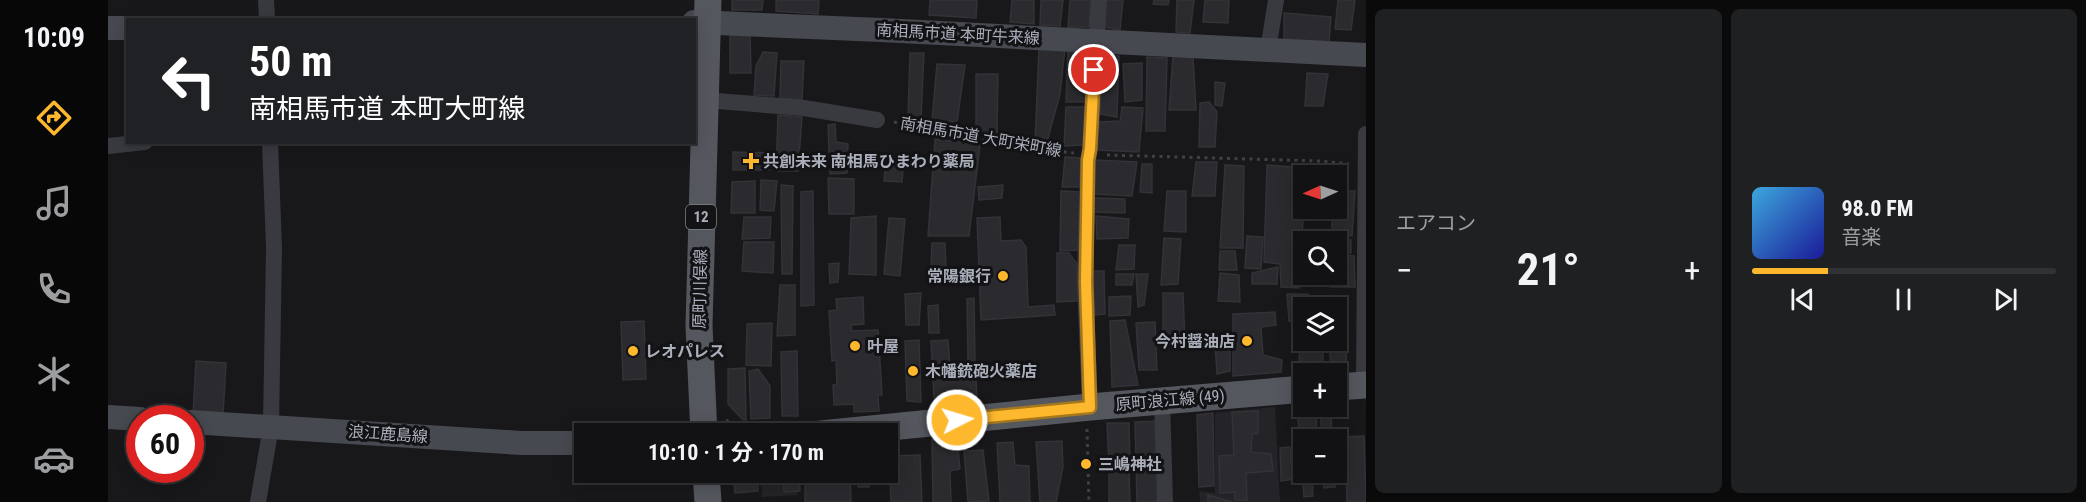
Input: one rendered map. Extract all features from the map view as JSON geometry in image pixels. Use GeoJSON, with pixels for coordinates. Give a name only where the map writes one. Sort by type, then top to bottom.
{"type":"FeatureCollection","features":[{"type":"Feature","properties":{"kind":"main road","name":"原町川俣線"},"geometry":{"type":"LineString","coordinates":[[703,423],[699,326],[705,100],[704,15]]}},
{"type":"Feature","properties":{"kind":"main road"},"geometry":{"type":"LineString","coordinates":[[1347,386],[1365,385]]}},
{"type":"Feature","properties":{"kind":"main road","name":"原町浪江線 (49)"},"geometry":{"type":"LineString","coordinates":[[898,428],[1088,414],[1162,400],[1293,391]]}},
{"type":"Feature","properties":{"kind":"main road"},"geometry":{"type":"LineString","coordinates":[[707,483],[708,502]]}},
{"type":"Feature","properties":{"kind":"street"},"geometry":{"type":"LineString","coordinates":[[267,0],[267,18]]}},
{"type":"Feature","properties":{"kind":"street"},"geometry":{"type":"LineString","coordinates":[[1088,414],[1086,282],[1089,154],[1099,0]]}},
{"type":"Feature","properties":{"kind":"street"},"geometry":{"type":"LineString","coordinates":[[1268,50],[1276,0]]}},
{"type":"Feature","properties":{"kind":"street","name":"南相馬市道 本町牛来線"},"geometry":{"type":"LineString","coordinates":[[704,15],[1366,55]]}},
{"type":"Feature","properties":{"kind":"street"},"geometry":{"type":"LineString","coordinates":[[108,28],[126,28]]}},
{"type":"Feature","properties":{"kind":"street","name":"南相馬市道 大町栄町線"},"geometry":{"type":"LineString","coordinates":[[705,100],[804,108],[877,120]]}},
{"type":"Feature","properties":{"kind":"street"},"geometry":{"type":"LineString","coordinates":[[1365,385],[1366,134]]}},
{"type":"Feature","properties":{"kind":"street"},"geometry":{"type":"LineString","coordinates":[[108,146],[126,144]]}},
{"type":"Feature","properties":{"kind":"street"},"geometry":{"type":"LineString","coordinates":[[258,502],[271,427],[274,248],[270,144]]}},
{"type":"Feature","properties":{"kind":"street"},"geometry":{"type":"LineString","coordinates":[[1162,400],[1166,502]]}},
{"type":"Feature","properties":{"kind":"street"},"geometry":{"type":"LineString","coordinates":[[108,417],[126,418]]}},
{"type":"Feature","properties":{"kind":"street","name":"浪江鹿島線"},"geometry":{"type":"LineString","coordinates":[[204,423],[522,443],[574,443]]}},
{"type":"Feature","properties":{"kind":"path","name":"南相馬市道 大町栄町線"},"geometry":{"type":"LineString","coordinates":[[877,120],[1012,146],[1089,154],[1320,161],[1365,166]]}},
{"type":"Feature","properties":{"kind":"path"},"geometry":{"type":"LineString","coordinates":[[1088,414],[1089,502]]}},
{"type":"Feature","properties":{"kind":"shaded area"},"geometry":{"type":"Polygon","coordinates":[[[1275,407],[1280,502],[1200,502],[1199,491],[1215,493],[1215,413],[1275,407]]]}},
{"type":"Feature","properties":{"kind":"shaded area"},"geometry":{"type":"Polygon","coordinates":[[[761,483],[798,483],[797,495],[762,497],[761,483]]]}},
{"type":"Feature","properties":{"kind":"building"},"geometry":{"type":"Polygon","coordinates":[[[732,0],[763,0],[762,10],[732,10],[732,0]]]}},
{"type":"Feature","properties":{"kind":"building"},"geometry":{"type":"Polygon","coordinates":[[[776,0],[819,0],[818,14],[776,11],[776,0]]]}},
{"type":"Feature","properties":{"kind":"building"},"geometry":{"type":"Polygon","coordinates":[[[930,0],[977,0],[976,18],[929,15],[930,0]]]}},
{"type":"Feature","properties":{"kind":"building"},"geometry":{"type":"Polygon","coordinates":[[[1012,0],[1034,0],[1034,24],[1010,22],[1012,0]]]}},
{"type":"Feature","properties":{"kind":"building"},"geometry":{"type":"Polygon","coordinates":[[[1041,0],[1063,0],[1060,26],[1040,25],[1041,0]]]}},
{"type":"Feature","properties":{"kind":"building"},"geometry":{"type":"Polygon","coordinates":[[[1070,0],[1091,0],[1089,27],[1068,27],[1070,0]]]}},
{"type":"Feature","properties":{"kind":"building"},"geometry":{"type":"Polygon","coordinates":[[[1106,0],[1123,0],[1120,30],[1104,27],[1106,0]]]}},
{"type":"Feature","properties":{"kind":"building"},"geometry":{"type":"Polygon","coordinates":[[[1154,0],[1169,0],[1168,5],[1153,4],[1154,0]]]}},
{"type":"Feature","properties":{"kind":"building"},"geometry":{"type":"Polygon","coordinates":[[[1177,0],[1194,0],[1190,33],[1176,32],[1177,0]]]}},
{"type":"Feature","properties":{"kind":"building"},"geometry":{"type":"Polygon","coordinates":[[[1205,0],[1229,0],[1228,23],[1203,22],[1205,0]]]}},
{"type":"Feature","properties":{"kind":"building"},"geometry":{"type":"Polygon","coordinates":[[[1338,0],[1355,0],[1351,30],[1335,29],[1338,0]]]}},
{"type":"Feature","properties":{"kind":"building"},"geometry":{"type":"Polygon","coordinates":[[[1284,13],[1331,17],[1329,42],[1284,39],[1284,13]]]}},
{"type":"Feature","properties":{"kind":"building"},"geometry":{"type":"Polygon","coordinates":[[[750,31],[751,73],[730,73],[730,36],[738,32],[750,31]]]}},
{"type":"Feature","properties":{"kind":"building"},"geometry":{"type":"Polygon","coordinates":[[[1039,48],[1065,48],[1060,94],[1047,142],[1035,142],[1039,48]]]}},
{"type":"Feature","properties":{"kind":"building"},"geometry":{"type":"Polygon","coordinates":[[[1068,50],[1088,51],[1085,102],[1066,102],[1068,50]]]}},
{"type":"Feature","properties":{"kind":"building"},"geometry":{"type":"Polygon","coordinates":[[[763,52],[777,53],[774,96],[754,95],[756,66],[763,52]]]}},
{"type":"Feature","properties":{"kind":"building"},"geometry":{"type":"Polygon","coordinates":[[[910,53],[924,53],[921,118],[908,117],[910,53]]]}},
{"type":"Feature","properties":{"kind":"building"},"geometry":{"type":"Polygon","coordinates":[[[1103,56],[1119,56],[1117,117],[1100,114],[1103,56]]]}},
{"type":"Feature","properties":{"kind":"building"},"geometry":{"type":"Polygon","coordinates":[[[1173,56],[1193,57],[1196,110],[1169,110],[1173,56]]]}},
{"type":"Feature","properties":{"kind":"building"},"geometry":{"type":"Polygon","coordinates":[[[1147,57],[1167,58],[1165,131],[1146,131],[1147,57]]]}},
{"type":"Feature","properties":{"kind":"building"},"geometry":{"type":"Polygon","coordinates":[[[781,61],[804,61],[802,100],[780,98],[781,61]]]}},
{"type":"Feature","properties":{"kind":"building"},"geometry":{"type":"Polygon","coordinates":[[[1142,63],[1142,100],[1125,102],[1123,64],[1142,63]]]}},
{"type":"Feature","properties":{"kind":"building"},"geometry":{"type":"Polygon","coordinates":[[[937,64],[965,65],[957,122],[932,120],[937,64]]]}},
{"type":"Feature","properties":{"kind":"building"},"geometry":{"type":"Polygon","coordinates":[[[1307,73],[1328,74],[1323,106],[1305,106],[1307,73]]]}},
{"type":"Feature","properties":{"kind":"building"},"geometry":{"type":"Polygon","coordinates":[[[976,74],[998,74],[997,134],[976,130],[976,74]]]}},
{"type":"Feature","properties":{"kind":"building"},"geometry":{"type":"Polygon","coordinates":[[[1215,82],[1225,83],[1222,106],[1215,105],[1215,82]]]}},
{"type":"Feature","properties":{"kind":"building"},"geometry":{"type":"Polygon","coordinates":[[[1209,102],[1217,112],[1215,147],[1199,147],[1200,103],[1209,102]]]}},
{"type":"Feature","properties":{"kind":"building"},"geometry":{"type":"Polygon","coordinates":[[[1066,107],[1085,107],[1083,145],[1064,146],[1066,107]]]}},
{"type":"Feature","properties":{"kind":"building"},"geometry":{"type":"Polygon","coordinates":[[[1122,107],[1143,108],[1139,152],[1096,150],[1100,122],[1120,121],[1122,107]]]}},
{"type":"Feature","properties":{"kind":"building"},"geometry":{"type":"Polygon","coordinates":[[[778,115],[802,117],[798,171],[776,171],[778,115]]]}},
{"type":"Feature","properties":{"kind":"building"},"geometry":{"type":"Polygon","coordinates":[[[835,124],[836,142],[848,144],[847,173],[830,174],[828,125],[835,124]]]}},
{"type":"Feature","properties":{"kind":"building"},"geometry":{"type":"Polygon","coordinates":[[[935,139],[980,145],[969,236],[928,236],[935,139]]]}},
{"type":"Feature","properties":{"kind":"building","name":"共創未来 南相馬ひまわり薬局"},"geometry":{"type":"Polygon","coordinates":[[[733,152],[770,153],[769,170],[733,170],[733,152]]]}},
{"type":"Feature","properties":{"kind":"building"},"geometry":{"type":"Polygon","coordinates":[[[1065,157],[1082,158],[1081,187],[1062,187],[1065,157]]]}},
{"type":"Feature","properties":{"kind":"building"},"geometry":{"type":"Polygon","coordinates":[[[886,158],[904,159],[902,182],[884,181],[886,158]]]}},
{"type":"Feature","properties":{"kind":"building"},"geometry":{"type":"Polygon","coordinates":[[[1095,160],[1137,162],[1132,196],[1094,194],[1095,160]]]}},
{"type":"Feature","properties":{"kind":"building"},"geometry":{"type":"Polygon","coordinates":[[[1196,162],[1217,162],[1215,196],[1192,196],[1196,162]]]}},
{"type":"Feature","properties":{"kind":"building"},"geometry":{"type":"Polygon","coordinates":[[[1142,164],[1152,164],[1152,193],[1140,192],[1142,164]]]}},
{"type":"Feature","properties":{"kind":"building"},"geometry":{"type":"Polygon","coordinates":[[[1225,165],[1244,166],[1243,248],[1220,248],[1225,165]]]}},
{"type":"Feature","properties":{"kind":"building"},"geometry":{"type":"Polygon","coordinates":[[[1267,165],[1293,167],[1293,219],[1303,219],[1302,231],[1293,231],[1293,285],[1300,285],[1300,288],[1281,287],[1280,264],[1264,262],[1267,165]]]}},
{"type":"Feature","properties":{"kind":"building"},"geometry":{"type":"Polygon","coordinates":[[[828,178],[854,179],[854,214],[829,214],[828,178]]]}},
{"type":"Feature","properties":{"kind":"building"},"geometry":{"type":"Polygon","coordinates":[[[761,180],[777,181],[774,211],[760,210],[761,180]]]}},
{"type":"Feature","properties":{"kind":"building"},"geometry":{"type":"Polygon","coordinates":[[[755,181],[755,213],[731,213],[732,182],[755,181]]]}},
{"type":"Feature","properties":{"kind":"building"},"geometry":{"type":"Polygon","coordinates":[[[781,185],[793,186],[792,274],[782,274],[781,185]]]}},
{"type":"Feature","properties":{"kind":"building"},"geometry":{"type":"Polygon","coordinates":[[[1003,185],[1002,198],[979,200],[978,187],[1003,185]]]}},
{"type":"Feature","properties":{"kind":"building"},"geometry":{"type":"Polygon","coordinates":[[[813,191],[814,305],[801,306],[801,192],[813,191]]]}},
{"type":"Feature","properties":{"kind":"building"},"geometry":{"type":"Polygon","coordinates":[[[1061,191],[1080,192],[1078,250],[1060,251],[1061,191]]]}},
{"type":"Feature","properties":{"kind":"building"},"geometry":{"type":"Polygon","coordinates":[[[1167,191],[1186,191],[1186,232],[1164,231],[1167,191]]]}},
{"type":"Feature","properties":{"kind":"building"},"geometry":{"type":"Polygon","coordinates":[[[1347,191],[1355,191],[1352,236],[1347,236],[1347,231],[1332,231],[1332,219],[1347,219],[1347,191]]]}},
{"type":"Feature","properties":{"kind":"building"},"geometry":{"type":"Polygon","coordinates":[[[1095,198],[1125,199],[1125,213],[1093,212],[1095,198]]]}},
{"type":"Feature","properties":{"kind":"building"},"geometry":{"type":"Polygon","coordinates":[[[876,216],[876,275],[849,274],[851,218],[876,216]]]}},
{"type":"Feature","properties":{"kind":"building"},"geometry":{"type":"Polygon","coordinates":[[[1096,216],[1129,219],[1128,238],[1097,239],[1096,216]]]}},
{"type":"Feature","properties":{"kind":"building"},"geometry":{"type":"Polygon","coordinates":[[[744,217],[771,217],[770,238],[742,239],[744,217]]]}},
{"type":"Feature","properties":{"kind":"building","name":"常陽銀行"},"geometry":{"type":"Polygon","coordinates":[[[1000,217],[1001,241],[1021,240],[1026,247],[1028,307],[1054,305],[1055,315],[981,320],[977,218],[1000,217]]]}},
{"type":"Feature","properties":{"kind":"building"},"geometry":{"type":"Polygon","coordinates":[[[889,218],[905,219],[900,276],[884,274],[889,218]]]}},
{"type":"Feature","properties":{"kind":"building"},"geometry":{"type":"Polygon","coordinates":[[[1247,236],[1263,237],[1261,269],[1245,268],[1247,236]]]}},
{"type":"Feature","properties":{"kind":"building"},"geometry":{"type":"Polygon","coordinates":[[[1164,238],[1181,239],[1178,284],[1161,285],[1164,238]]]}},
{"type":"Feature","properties":{"kind":"building"},"geometry":{"type":"Polygon","coordinates":[[[1347,240],[1351,240],[1351,253],[1347,253],[1347,240]]]}},
{"type":"Feature","properties":{"kind":"building"},"geometry":{"type":"Polygon","coordinates":[[[744,242],[774,242],[773,273],[742,271],[744,242]]]}},
{"type":"Feature","properties":{"kind":"building"},"geometry":{"type":"Polygon","coordinates":[[[932,243],[945,243],[946,268],[931,268],[932,243]]]}},
{"type":"Feature","properties":{"kind":"building"},"geometry":{"type":"Polygon","coordinates":[[[1119,245],[1135,245],[1134,269],[1116,270],[1119,245]]]}},
{"type":"Feature","properties":{"kind":"building"},"geometry":{"type":"Polygon","coordinates":[[[1220,251],[1235,251],[1237,270],[1219,270],[1220,251]]]}},
{"type":"Feature","properties":{"kind":"building"},"geometry":{"type":"Polygon","coordinates":[[[1057,253],[1069,253],[1077,264],[1078,301],[1057,302],[1057,253]]]}},
{"type":"Feature","properties":{"kind":"building"},"geometry":{"type":"Polygon","coordinates":[[[1347,256],[1354,256],[1355,287],[1330,287],[1330,285],[1347,285],[1347,256]]]}},
{"type":"Feature","properties":{"kind":"building"},"geometry":{"type":"Polygon","coordinates":[[[839,263],[838,282],[830,283],[829,264],[839,263]]]}},
{"type":"Feature","properties":{"kind":"building"},"geometry":{"type":"Polygon","coordinates":[[[1278,267],[1277,284],[1252,284],[1252,273],[1278,267]]]}},
{"type":"Feature","properties":{"kind":"building"},"geometry":{"type":"Polygon","coordinates":[[[1093,271],[1104,271],[1105,314],[1095,315],[1093,271]]]}},
{"type":"Feature","properties":{"kind":"building"},"geometry":{"type":"Polygon","coordinates":[[[1220,273],[1239,275],[1240,302],[1218,301],[1220,273]]]}},
{"type":"Feature","properties":{"kind":"building"},"geometry":{"type":"Polygon","coordinates":[[[1116,274],[1134,274],[1132,285],[1116,285],[1116,274]]]}},
{"type":"Feature","properties":{"kind":"building"},"geometry":{"type":"Polygon","coordinates":[[[1136,274],[1148,274],[1144,305],[1138,307],[1136,274]]]}},
{"type":"Feature","properties":{"kind":"building"},"geometry":{"type":"Polygon","coordinates":[[[780,285],[795,285],[795,335],[777,336],[780,285]]]}},
{"type":"Feature","properties":{"kind":"building"},"geometry":{"type":"Polygon","coordinates":[[[921,293],[919,325],[906,325],[905,294],[921,293]]]}},
{"type":"Feature","properties":{"kind":"building"},"geometry":{"type":"Polygon","coordinates":[[[1163,293],[1183,293],[1185,342],[1163,342],[1163,293]]]}},
{"type":"Feature","properties":{"kind":"building"},"geometry":{"type":"Polygon","coordinates":[[[1287,294],[1308,294],[1307,297],[1293,297],[1293,321],[1289,321],[1287,294]]]}},
{"type":"Feature","properties":{"kind":"building"},"geometry":{"type":"Polygon","coordinates":[[[1131,296],[1130,315],[1109,316],[1109,297],[1131,296]]]}},
{"type":"Feature","properties":{"kind":"building","name":"叶屋"},"geometry":{"type":"Polygon","coordinates":[[[863,297],[864,324],[851,325],[852,331],[878,330],[882,395],[878,395],[879,411],[854,412],[854,404],[834,405],[833,385],[837,385],[836,360],[832,361],[829,311],[837,310],[836,299],[863,297]]]}},
{"type":"Feature","properties":{"kind":"building"},"geometry":{"type":"Polygon","coordinates":[[[974,298],[975,361],[968,361],[967,299],[974,298]]]}},
{"type":"Feature","properties":{"kind":"building"},"geometry":{"type":"Polygon","coordinates":[[[938,305],[939,333],[929,333],[928,306],[938,305]]]}},
{"type":"Feature","properties":{"kind":"building","name":"今村醤油店"},"geometry":{"type":"Polygon","coordinates":[[[1275,312],[1276,325],[1261,327],[1263,355],[1282,360],[1281,372],[1233,376],[1233,314],[1275,312]]]}},
{"type":"Feature","properties":{"kind":"building"},"geometry":{"type":"Polygon","coordinates":[[[1125,320],[1138,385],[1112,387],[1110,321],[1125,320]]]}},
{"type":"Feature","properties":{"kind":"building","name":"レオパレス"},"geometry":{"type":"Polygon","coordinates":[[[644,321],[646,379],[623,380],[621,322],[644,321]]]}},
{"type":"Feature","properties":{"kind":"building"},"geometry":{"type":"Polygon","coordinates":[[[1155,322],[1157,370],[1139,370],[1136,323],[1155,322]]]}},
{"type":"Feature","properties":{"kind":"building"},"geometry":{"type":"Polygon","coordinates":[[[772,323],[771,366],[746,365],[747,324],[772,323]]]}},
{"type":"Feature","properties":{"kind":"building","name":"木幡銃砲火薬店"},"geometry":{"type":"Polygon","coordinates":[[[919,340],[921,402],[907,401],[905,341],[919,340]]]}},
{"type":"Feature","properties":{"kind":"building"},"geometry":{"type":"Polygon","coordinates":[[[948,340],[951,381],[964,380],[963,367],[975,366],[977,396],[934,399],[931,341],[948,340]]]}},
{"type":"Feature","properties":{"kind":"building"},"geometry":{"type":"Polygon","coordinates":[[[1230,342],[1230,371],[1217,374],[1215,344],[1230,342]]]}},
{"type":"Feature","properties":{"kind":"building"},"geometry":{"type":"Polygon","coordinates":[[[797,351],[798,416],[782,416],[781,352],[797,351]]]}},
{"type":"Feature","properties":{"kind":"building"},"geometry":{"type":"Polygon","coordinates":[[[1300,351],[1323,351],[1323,363],[1299,363],[1300,351]]]}},
{"type":"Feature","properties":{"kind":"building"},"geometry":{"type":"Polygon","coordinates":[[[1330,351],[1346,351],[1346,363],[1330,363],[1330,351]]]}},
{"type":"Feature","properties":{"kind":"building"},"geometry":{"type":"Polygon","coordinates":[[[196,361],[226,363],[223,416],[204,415],[204,405],[194,405],[196,361]]]}},
{"type":"Feature","properties":{"kind":"building"},"geometry":{"type":"Polygon","coordinates":[[[745,368],[746,420],[743,420],[728,404],[728,369],[745,368]]]}},
{"type":"Feature","properties":{"kind":"building"},"geometry":{"type":"Polygon","coordinates":[[[758,369],[770,386],[770,418],[751,419],[749,371],[758,369]]]}},
{"type":"Feature","properties":{"kind":"building"},"geometry":{"type":"Polygon","coordinates":[[[1258,411],[1258,433],[1252,434],[1251,452],[1271,454],[1273,471],[1246,473],[1247,500],[1235,500],[1235,492],[1220,493],[1219,456],[1234,455],[1232,412],[1258,411]]]}},
{"type":"Feature","properties":{"kind":"building"},"geometry":{"type":"Polygon","coordinates":[[[1213,413],[1214,486],[1199,487],[1197,415],[1213,413]]]}},
{"type":"Feature","properties":{"kind":"building"},"geometry":{"type":"Polygon","coordinates":[[[1298,417],[1316,417],[1317,429],[1299,429],[1298,417]]]}},
{"type":"Feature","properties":{"kind":"building"},"geometry":{"type":"Polygon","coordinates":[[[1321,417],[1331,417],[1332,429],[1321,429],[1321,417]]]}},
{"type":"Feature","properties":{"kind":"building"},"geometry":{"type":"Polygon","coordinates":[[[1159,421],[1161,502],[1137,502],[1135,422],[1159,421]]]}},
{"type":"Feature","properties":{"kind":"building"},"geometry":{"type":"Polygon","coordinates":[[[1107,423],[1129,423],[1130,464],[1109,465],[1107,423]]]}},
{"type":"Feature","properties":{"kind":"building"},"geometry":{"type":"Polygon","coordinates":[[[1364,436],[1366,502],[1347,502],[1347,437],[1364,436]]]}},
{"type":"Feature","properties":{"kind":"building"},"geometry":{"type":"Polygon","coordinates":[[[932,440],[957,440],[960,469],[950,471],[951,502],[933,502],[932,440]]]}},
{"type":"Feature","properties":{"kind":"building"},"geometry":{"type":"Polygon","coordinates":[[[1062,441],[1063,467],[1056,502],[1040,502],[1036,442],[1062,441]]]}},
{"type":"Feature","properties":{"kind":"building"},"geometry":{"type":"Polygon","coordinates":[[[1013,442],[1015,465],[1029,466],[1030,502],[1000,502],[997,443],[1013,442]]]}},
{"type":"Feature","properties":{"kind":"building"},"geometry":{"type":"Polygon","coordinates":[[[1290,447],[1293,479],[1281,481],[1280,448],[1290,447]]]}},
{"type":"Feature","properties":{"kind":"building"},"geometry":{"type":"Polygon","coordinates":[[[983,450],[989,501],[968,502],[964,451],[983,450]]]}},
{"type":"Feature","properties":{"kind":"building"},"geometry":{"type":"Polygon","coordinates":[[[920,455],[922,502],[891,502],[890,483],[898,483],[898,456],[920,455]]]}},
{"type":"Feature","properties":{"kind":"building"},"geometry":{"type":"Polygon","coordinates":[[[1109,470],[1129,471],[1130,502],[1109,502],[1109,470]]]}},
{"type":"Feature","properties":{"kind":"building"},"geometry":{"type":"Polygon","coordinates":[[[734,483],[758,483],[758,491],[735,493],[734,483]]]}},
{"type":"Feature","properties":{"kind":"building"},"geometry":{"type":"Polygon","coordinates":[[[784,483],[800,483],[800,491],[784,492],[784,483]]]}},
{"type":"Feature","properties":{"kind":"building"},"geometry":{"type":"Polygon","coordinates":[[[805,483],[850,483],[851,502],[805,502],[805,483]]]}},
{"type":"Feature","properties":{"kind":"building"},"geometry":{"type":"Polygon","coordinates":[[[858,483],[869,483],[869,487],[858,487],[858,483]]]}},
{"type":"Feature","properties":{"kind":"building"},"geometry":{"type":"Polygon","coordinates":[[[1303,483],[1312,483],[1313,496],[1304,497],[1303,483]]]}},
{"type":"Feature","properties":{"kind":"building"},"geometry":{"type":"Polygon","coordinates":[[[1324,483],[1335,483],[1335,487],[1324,488],[1324,483]]]}},
{"type":"Feature","properties":{"kind":"building"},"geometry":{"type":"Polygon","coordinates":[[[1208,495],[1233,502],[1208,502],[1208,495]]]}},
{"type":"Feature","properties":{"kind":"place","name":"共創未来 南相馬ひまわり薬局"},"geometry":{"type":"Point","coordinates":[751,161]}},
{"type":"Feature","properties":{"kind":"place","name":"常陽銀行"},"geometry":{"type":"Point","coordinates":[1003,276]}},
{"type":"Feature","properties":{"kind":"place","name":"今村醤油店"},"geometry":{"type":"Point","coordinates":[1247,341]}},
{"type":"Feature","properties":{"kind":"place","name":"叶屋"},"geometry":{"type":"Point","coordinates":[855,346]}},
{"type":"Feature","properties":{"kind":"place","name":"レオパレス"},"geometry":{"type":"Point","coordinates":[633,351]}},
{"type":"Feature","properties":{"kind":"place","name":"木幡銃砲火薬店"},"geometry":{"type":"Point","coordinates":[913,371]}},
{"type":"Feature","properties":{"kind":"place","name":"三嶋神社"},"geometry":{"type":"Point","coordinates":[1086,464]}},
{"type":"Feature","properties":{"kind":"route"},"geometry":{"type":"LineString","coordinates":[[957,420],[1090,407],[1086,282],[1088,160],[1094,70]]}}]}
